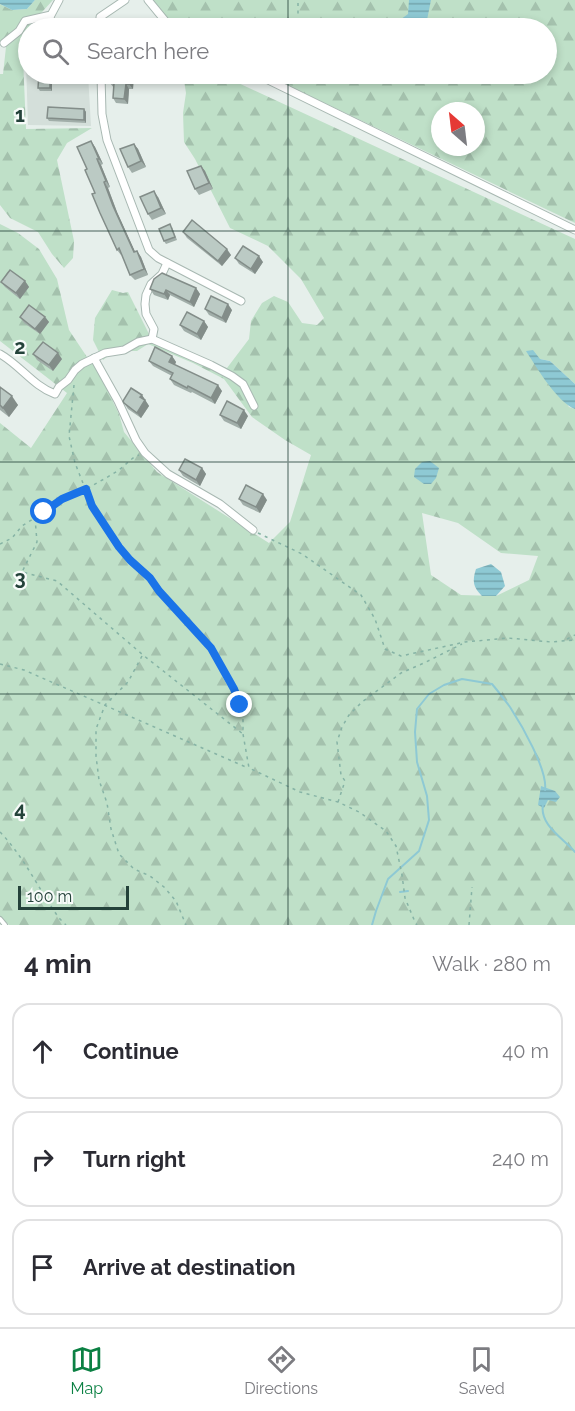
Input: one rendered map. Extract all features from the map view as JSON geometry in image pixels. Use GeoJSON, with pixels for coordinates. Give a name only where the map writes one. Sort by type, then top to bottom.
{"type":"FeatureCollection","features":[{"type":"Feature","properties":{"kind":"street"},"geometry":{"type":"LineString","coordinates":[[38,18],[51,15],[59,0]]}},
{"type":"Feature","properties":{"kind":"street"},"geometry":{"type":"LineString","coordinates":[[100,18],[125,0]]}},
{"type":"Feature","properties":{"kind":"street"},"geometry":{"type":"LineString","coordinates":[[148,0],[163,18]]}},
{"type":"Feature","properties":{"kind":"street"},"geometry":{"type":"LineString","coordinates":[[4,44],[18,32]]}},
{"type":"Feature","properties":{"kind":"street"},"geometry":{"type":"LineString","coordinates":[[101,84],[102,114],[107,140],[149,250],[158,258],[240,301]]}},
{"type":"Feature","properties":{"kind":"street"},"geometry":{"type":"LineString","coordinates":[[276,84],[575,230]]}},
{"type":"Feature","properties":{"kind":"street"},"geometry":{"type":"LineString","coordinates":[[153,339],[154,329],[146,314],[146,295],[151,284],[162,274],[167,263]]}},
{"type":"Feature","properties":{"kind":"street"},"geometry":{"type":"LineString","coordinates":[[0,354],[9,359],[44,390],[55,394],[75,370],[94,358],[153,339],[232,376],[243,384],[254,406]]}},
{"type":"Feature","properties":{"kind":"street"},"geometry":{"type":"LineString","coordinates":[[94,358],[145,453],[168,474],[220,504],[253,530]]}},
{"type":"Feature","properties":{"kind":"lane"},"geometry":{"type":"LineString","coordinates":[[0,919],[5,925]]}},
{"type":"Feature","properties":{"kind":"path"},"geometry":{"type":"LineString","coordinates":[[298,0],[298,18]]}},
{"type":"Feature","properties":{"kind":"path"},"geometry":{"type":"LineString","coordinates":[[75,370],[69,436],[75,463],[92,506],[119,547],[150,578],[211,648],[234,689],[240,705],[249,768]]}},
{"type":"Feature","properties":{"kind":"path"},"geometry":{"type":"LineString","coordinates":[[0,544],[12,538],[22,526],[62,499],[106,478],[133,458],[145,453]]}},
{"type":"Feature","properties":{"kind":"path"},"geometry":{"type":"LineString","coordinates":[[35,518],[37,542],[22,572],[57,581],[143,655],[243,734]]}},
{"type":"Feature","properties":{"kind":"path"},"geometry":{"type":"LineString","coordinates":[[253,530],[302,554],[361,595],[375,619],[385,649],[401,656],[465,642],[508,638],[551,642],[575,640]]}},
{"type":"Feature","properties":{"kind":"path"},"geometry":{"type":"LineString","coordinates":[[563,640],[575,635]]}},
{"type":"Feature","properties":{"kind":"path"},"geometry":{"type":"LineString","coordinates":[[338,802],[345,781],[341,775],[337,742],[349,715],[362,702],[401,673],[465,642]]}},
{"type":"Feature","properties":{"kind":"path"},"geometry":{"type":"LineString","coordinates":[[143,655],[128,682],[105,705],[96,729],[99,780],[107,802],[111,829],[119,854],[134,869],[150,876],[164,887],[176,901],[186,925]]}},
{"type":"Feature","properties":{"kind":"path"},"geometry":{"type":"LineString","coordinates":[[0,664],[24,670],[300,792],[338,802],[359,812],[386,831],[396,846],[404,891],[417,925]]}},
{"type":"Feature","properties":{"kind":"path"},"geometry":{"type":"LineString","coordinates":[[0,832],[27,866],[59,918],[66,925]]}},
{"type":"Feature","properties":{"kind":"path"},"geometry":{"type":"LineString","coordinates":[[469,925],[472,887]]}},
{"type":"Feature","properties":{"kind":"shaded area"},"geometry":{"type":"Polygon","coordinates":[[[27,84],[89,84],[91,126],[28,125],[27,84]]]}},
{"type":"Feature","properties":{"kind":"green space"},"geometry":{"type":"Polygon","coordinates":[[[35,0],[53,0],[37,18],[18,18],[18,84],[24,84],[26,129],[92,128],[67,143],[57,160],[74,241],[73,258],[64,268],[38,232],[10,218],[0,205],[0,74],[3,74],[6,47],[0,45],[0,4],[12,10],[27,9],[35,0]]]}},
{"type":"Feature","properties":{"kind":"green space"},"geometry":{"type":"Polygon","coordinates":[[[152,0],[575,0],[575,223],[435,156],[485,156],[485,102],[431,102],[431,154],[285,84],[557,84],[557,18],[166,18],[152,0]]]}},
{"type":"Feature","properties":{"kind":"green space"},"geometry":{"type":"Polygon","coordinates":[[[185,84],[241,84],[575,239],[575,384],[550,361],[540,359],[569,407],[575,409],[575,925],[9,925],[0,916],[0,423],[31,448],[67,393],[0,341],[0,224],[18,233],[39,249],[57,279],[69,330],[87,357],[99,365],[124,432],[157,472],[269,543],[290,522],[311,455],[252,417],[224,379],[148,344],[137,351],[115,351],[103,360],[93,340],[95,318],[112,290],[128,292],[150,336],[185,354],[227,368],[249,339],[251,321],[262,303],[274,296],[288,302],[302,323],[317,325],[324,318],[301,279],[268,246],[230,228],[184,142],[183,113],[186,93],[185,84]],[[422,513],[431,575],[461,595],[496,596],[529,580],[538,556],[501,553],[458,523],[422,513]]]}},
{"type":"Feature","properties":{"kind":"water"},"geometry":{"type":"Polygon","coordinates":[[[0,0],[35,0],[27,9],[12,10],[0,4],[0,0]]]}},
{"type":"Feature","properties":{"kind":"water"},"geometry":{"type":"Polygon","coordinates":[[[409,0],[431,0],[427,18],[403,18],[408,14],[409,0]]]}},
{"type":"Feature","properties":{"kind":"water"},"geometry":{"type":"Polygon","coordinates":[[[533,350],[540,359],[550,361],[575,384],[575,409],[554,392],[526,351],[533,350]]]}},
{"type":"Feature","properties":{"kind":"water"},"geometry":{"type":"Polygon","coordinates":[[[430,461],[439,468],[431,484],[424,484],[414,477],[415,469],[422,462],[430,461]]]}},
{"type":"Feature","properties":{"kind":"water"},"geometry":{"type":"Polygon","coordinates":[[[491,564],[501,572],[505,586],[496,596],[482,596],[475,587],[476,569],[491,564]]]}},
{"type":"Feature","properties":{"kind":"water"},"geometry":{"type":"Polygon","coordinates":[[[541,786],[555,791],[560,797],[556,802],[548,800],[544,808],[538,805],[541,786]]]}},
{"type":"Feature","properties":{"kind":"building"},"geometry":{"type":"Polygon","coordinates":[[[38,84],[50,84],[50,88],[38,88],[38,84]]]}},
{"type":"Feature","properties":{"kind":"building"},"geometry":{"type":"Polygon","coordinates":[[[114,84],[126,84],[124,99],[113,98],[114,84]]]}},
{"type":"Feature","properties":{"kind":"building"},"geometry":{"type":"Polygon","coordinates":[[[48,107],[84,109],[84,120],[47,118],[48,107]]]}},
{"type":"Feature","properties":{"kind":"building"},"geometry":{"type":"Polygon","coordinates":[[[91,141],[99,159],[97,159],[113,206],[144,269],[130,275],[92,194],[95,193],[77,147],[91,141]]]}},
{"type":"Feature","properties":{"kind":"building"},"geometry":{"type":"Polygon","coordinates":[[[134,144],[141,161],[128,167],[120,149],[134,144]]]}},
{"type":"Feature","properties":{"kind":"building"},"geometry":{"type":"Polygon","coordinates":[[[201,166],[209,183],[195,189],[187,171],[201,166]]]}},
{"type":"Feature","properties":{"kind":"building"},"geometry":{"type":"Polygon","coordinates":[[[154,191],[161,208],[148,214],[140,197],[154,191]]]}},
{"type":"Feature","properties":{"kind":"building"},"geometry":{"type":"Polygon","coordinates":[[[192,220],[227,249],[218,261],[183,232],[192,220]]]}},
{"type":"Feature","properties":{"kind":"building"},"geometry":{"type":"Polygon","coordinates":[[[170,224],[175,237],[164,241],[159,229],[170,224]]]}},
{"type":"Feature","properties":{"kind":"building"},"geometry":{"type":"Polygon","coordinates":[[[243,246],[259,256],[251,269],[235,258],[243,246]]]}},
{"type":"Feature","properties":{"kind":"building"},"geometry":{"type":"Polygon","coordinates":[[[10,270],[25,281],[16,293],[1,282],[10,270]]]}},
{"type":"Feature","properties":{"kind":"building"},"geometry":{"type":"Polygon","coordinates":[[[162,273],[196,288],[190,302],[166,290],[164,294],[150,289],[154,279],[162,273]]]}},
{"type":"Feature","properties":{"kind":"building"},"geometry":{"type":"Polygon","coordinates":[[[211,296],[228,304],[222,318],[205,309],[211,296]]]}},
{"type":"Feature","properties":{"kind":"building"},"geometry":{"type":"Polygon","coordinates":[[[29,305],[45,317],[35,329],[20,317],[29,305]]]}},
{"type":"Feature","properties":{"kind":"building"},"geometry":{"type":"Polygon","coordinates":[[[187,312],[204,321],[197,334],[180,325],[187,312]]]}},
{"type":"Feature","properties":{"kind":"building"},"geometry":{"type":"Polygon","coordinates":[[[43,342],[58,353],[49,365],[33,354],[43,342]]]}},
{"type":"Feature","properties":{"kind":"building"},"geometry":{"type":"Polygon","coordinates":[[[155,347],[172,356],[169,362],[218,385],[211,398],[170,379],[173,373],[149,361],[155,347]]]}},
{"type":"Feature","properties":{"kind":"building"},"geometry":{"type":"Polygon","coordinates":[[[0,387],[12,396],[3,408],[0,405],[0,387]]]}},
{"type":"Feature","properties":{"kind":"building"},"geometry":{"type":"Polygon","coordinates":[[[131,388],[142,395],[140,397],[145,400],[137,413],[123,401],[131,388]]]}},
{"type":"Feature","properties":{"kind":"building"},"geometry":{"type":"Polygon","coordinates":[[[227,401],[244,410],[237,423],[220,415],[227,401]]]}},
{"type":"Feature","properties":{"kind":"building"},"geometry":{"type":"Polygon","coordinates":[[[185,459],[202,468],[196,480],[179,470],[185,459]]]}},
{"type":"Feature","properties":{"kind":"building"},"geometry":{"type":"Polygon","coordinates":[[[246,485],[263,494],[256,507],[239,499],[246,485]]]}},
{"type":"Feature","properties":{"kind":"waterway"},"geometry":{"type":"LineString","coordinates":[[372,925],[388,879],[419,851],[429,820],[427,796],[417,762],[415,732],[417,709],[429,694],[444,685],[462,679],[492,684],[510,707],[533,747],[545,781],[545,790]]}},
{"type":"Feature","properties":{"kind":"waterway"},"geometry":{"type":"LineString","coordinates":[[543,804],[543,812],[548,825],[575,852]]}},
{"type":"Feature","properties":{"kind":"waterway"},"geometry":{"type":"LineString","coordinates":[[400,892],[408,891]]}},
{"type":"Feature","properties":{"kind":"route"},"geometry":{"type":"LineString","coordinates":[[44,512],[62,499],[86,489],[92,506],[119,547],[150,578],[211,648],[234,689],[240,705]]}}]}
